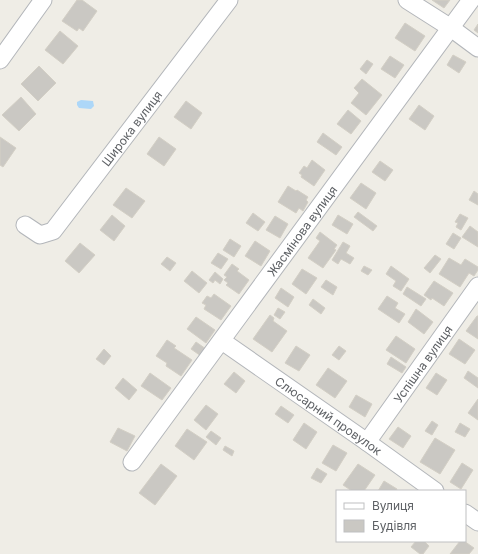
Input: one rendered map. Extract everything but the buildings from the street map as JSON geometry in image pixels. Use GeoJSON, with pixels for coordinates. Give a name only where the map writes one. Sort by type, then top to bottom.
{"type":"FeatureCollection","features":[{"type":"Feature","properties":{"kind":"street"},"geometry":{"type":"LineString","coordinates":[[0,60],[43,0]]}},
{"type":"Feature","properties":{"kind":"street","name":"Широка вулиця"},"geometry":{"type":"LineString","coordinates":[[25,225],[40,235],[53,231],[228,0]]}},
{"type":"Feature","properties":{"kind":"street"},"geometry":{"type":"LineString","coordinates":[[407,0],[451,28],[478,48]]}},
{"type":"Feature","properties":{"kind":"street","name":"Жасмінова вулиця"},"geometry":{"type":"LineString","coordinates":[[132,462],[471,0]]}},
{"type":"Feature","properties":{"kind":"street","name":"Успішна вулиця"},"geometry":{"type":"LineString","coordinates":[[367,442],[478,286]]}},
{"type":"Feature","properties":{"kind":"street","name":"Слюсарний провулок"},"geometry":{"type":"LineString","coordinates":[[222,341],[434,490]]}},
{"type":"Feature","properties":{"kind":"street"},"geometry":{"type":"LineString","coordinates":[[466,514],[478,522]]}},
{"type":"Feature","properties":{"kind":"water"},"geometry":{"type":"Polygon","coordinates":[[[81,100],[93,101],[94,106],[91,109],[79,108],[77,102],[81,100]]]}}]}
